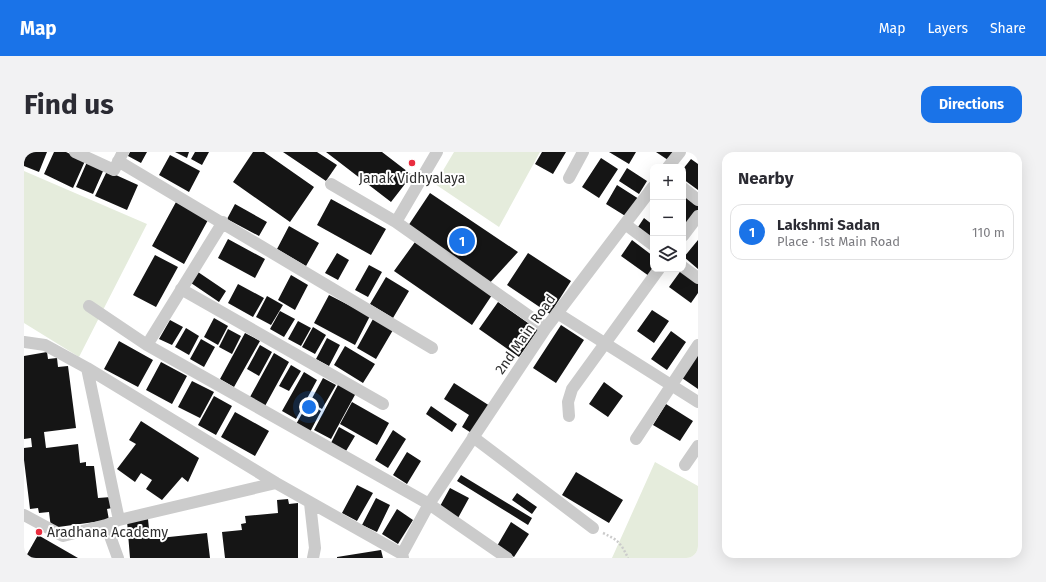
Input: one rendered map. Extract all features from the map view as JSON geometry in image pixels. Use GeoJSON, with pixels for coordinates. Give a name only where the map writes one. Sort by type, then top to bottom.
{"type":"FeatureCollection","features":[{"type":"Feature","properties":{"kind":"street"},"geometry":{"type":"LineString","coordinates":[[75,152],[118,161],[223,222],[432,348]]}},
{"type":"Feature","properties":{"kind":"street"},"geometry":{"type":"LineString","coordinates":[[396,222],[437,152]]}},
{"type":"Feature","properties":{"kind":"street"},"geometry":{"type":"LineString","coordinates":[[568,178],[583,152]]}},
{"type":"Feature","properties":{"kind":"street"},"geometry":{"type":"LineString","coordinates":[[670,164],[680,152]]}},
{"type":"Feature","properties":{"kind":"street"},"geometry":{"type":"LineString","coordinates":[[331,184],[396,222],[546,328]]}},
{"type":"Feature","properties":{"kind":"street"},"geometry":{"type":"LineString","coordinates":[[686,190],[698,200]]}},
{"type":"Feature","properties":{"kind":"street","name":"2nd Main Road"},"geometry":{"type":"LineString","coordinates":[[403,556],[429,504],[546,328],[650,191]]}},
{"type":"Feature","properties":{"kind":"street"},"geometry":{"type":"LineString","coordinates":[[686,232],[698,216]]}},
{"type":"Feature","properties":{"kind":"street"},"geometry":{"type":"LineString","coordinates":[[147,345],[223,222]]}},
{"type":"Feature","properties":{"kind":"street"},"geometry":{"type":"LineString","coordinates":[[625,224],[650,243]]}},
{"type":"Feature","properties":{"kind":"street"},"geometry":{"type":"LineString","coordinates":[[686,269],[698,278]]}},
{"type":"Feature","properties":{"kind":"street"},"geometry":{"type":"LineString","coordinates":[[569,416],[568,402],[572,389],[657,272]]}},
{"type":"Feature","properties":{"kind":"street"},"geometry":{"type":"LineString","coordinates":[[181,289],[383,404]]}},
{"type":"Feature","properties":{"kind":"street"},"geometry":{"type":"LineString","coordinates":[[89,306],[147,345],[429,504],[507,558]]}},
{"type":"Feature","properties":{"kind":"street"},"geometry":{"type":"LineString","coordinates":[[557,313],[698,402]]}},
{"type":"Feature","properties":{"kind":"street"},"geometry":{"type":"LineString","coordinates":[[24,342],[45,344],[87,368],[276,484],[403,556]]}},
{"type":"Feature","properties":{"kind":"street"},"geometry":{"type":"LineString","coordinates":[[636,439],[698,345]]}},
{"type":"Feature","properties":{"kind":"street"},"geometry":{"type":"LineString","coordinates":[[87,368],[119,520]]}},
{"type":"Feature","properties":{"kind":"street"},"geometry":{"type":"LineString","coordinates":[[473,437],[593,528]]}},
{"type":"Feature","properties":{"kind":"street"},"geometry":{"type":"LineString","coordinates":[[685,465],[698,446]]}},
{"type":"Feature","properties":{"kind":"street"},"geometry":{"type":"LineString","coordinates":[[24,515],[63,536],[106,525],[119,520],[276,484]]}},
{"type":"Feature","properties":{"kind":"street"},"geometry":{"type":"LineString","coordinates":[[310,503],[315,548],[313,558]]}},
{"type":"Feature","properties":{"kind":"street"},"geometry":{"type":"LineString","coordinates":[[106,525],[118,558]]}},
{"type":"Feature","properties":{"kind":"path"},"geometry":{"type":"LineString","coordinates":[[593,528],[615,538],[624,546],[628,558]]}},
{"type":"Feature","properties":{"kind":"green space"},"geometry":{"type":"Polygon","coordinates":[[[454,152],[540,152],[499,227],[435,184],[454,152]]]}},
{"type":"Feature","properties":{"kind":"green space"},"geometry":{"type":"Polygon","coordinates":[[[24,171],[147,224],[79,357],[24,323],[24,171]]]}},
{"type":"Feature","properties":{"kind":"green space"},"geometry":{"type":"Polygon","coordinates":[[[655,462],[698,486],[698,558],[612,558],[655,462]]]}},
{"type":"Feature","properties":{"kind":"building"},"geometry":{"type":"Polygon","coordinates":[[[24,152],[47,152],[39,172],[24,166],[24,152]]]}},
{"type":"Feature","properties":{"kind":"building"},"geometry":{"type":"Polygon","coordinates":[[[54,152],[66,152],[85,161],[73,188],[44,174],[54,152]]]}},
{"type":"Feature","properties":{"kind":"building"},"geometry":{"type":"Polygon","coordinates":[[[130,152],[147,152],[141,163],[128,156],[130,152]]]}},
{"type":"Feature","properties":{"kind":"building"},"geometry":{"type":"Polygon","coordinates":[[[175,152],[189,152],[187,158],[175,152]]]}},
{"type":"Feature","properties":{"kind":"building"},"geometry":{"type":"Polygon","coordinates":[[[195,152],[209,152],[202,165],[191,159],[195,152]]]}},
{"type":"Feature","properties":{"kind":"building"},"geometry":{"type":"Polygon","coordinates":[[[253,152],[264,152],[314,187],[290,222],[233,182],[253,152]]]}},
{"type":"Feature","properties":{"kind":"building"},"geometry":{"type":"Polygon","coordinates":[[[283,152],[317,152],[337,165],[326,181],[283,152]]]}},
{"type":"Feature","properties":{"kind":"building"},"geometry":{"type":"Polygon","coordinates":[[[326,152],[382,152],[412,175],[391,202],[326,152]]]}},
{"type":"Feature","properties":{"kind":"building"},"geometry":{"type":"Polygon","coordinates":[[[542,152],[566,152],[553,174],[535,164],[542,152]]]}},
{"type":"Feature","properties":{"kind":"building"},"geometry":{"type":"Polygon","coordinates":[[[609,152],[636,152],[629,164],[609,152]]]}},
{"type":"Feature","properties":{"kind":"building"},"geometry":{"type":"Polygon","coordinates":[[[656,152],[677,152],[671,162],[656,152]]]}},
{"type":"Feature","properties":{"kind":"building"},"geometry":{"type":"Polygon","coordinates":[[[170,155],[200,171],[189,192],[159,175],[170,155]]]}},
{"type":"Feature","properties":{"kind":"building"},"geometry":{"type":"Polygon","coordinates":[[[601,158],[618,169],[599,198],[582,187],[601,158]]]}},
{"type":"Feature","properties":{"kind":"building"},"geometry":{"type":"Polygon","coordinates":[[[691,159],[698,164],[698,190],[686,181],[686,165],[691,159]]]}},
{"type":"Feature","properties":{"kind":"building"},"geometry":{"type":"Polygon","coordinates":[[[87,162],[104,169],[93,194],[76,187],[87,162]]]}},
{"type":"Feature","properties":{"kind":"building"},"geometry":{"type":"Polygon","coordinates":[[[627,168],[647,181],[639,194],[619,181],[627,168]]]}},
{"type":"Feature","properties":{"kind":"building"},"geometry":{"type":"Polygon","coordinates":[[[107,171],[138,185],[127,210],[95,196],[107,171]]]}},
{"type":"Feature","properties":{"kind":"building"},"geometry":{"type":"Polygon","coordinates":[[[617,185],[639,199],[627,217],[606,204],[617,185]]]}},
{"type":"Feature","properties":{"kind":"building"},"geometry":{"type":"Polygon","coordinates":[[[430,193],[518,252],[487,286],[406,229],[430,193]]]}},
{"type":"Feature","properties":{"kind":"building"},"geometry":{"type":"Polygon","coordinates":[[[686,196],[698,206],[698,212],[687,227],[686,196]]]}},
{"type":"Feature","properties":{"kind":"building"},"geometry":{"type":"Polygon","coordinates":[[[331,199],[386,229],[371,255],[317,225],[331,199]]]}},
{"type":"Feature","properties":{"kind":"building"},"geometry":{"type":"Polygon","coordinates":[[[176,202],[208,220],[184,264],[152,246],[176,202]]]}},
{"type":"Feature","properties":{"kind":"building"},"geometry":{"type":"Polygon","coordinates":[[[235,204],[267,222],[259,236],[227,219],[235,204]]]}},
{"type":"Feature","properties":{"kind":"building"},"geometry":{"type":"Polygon","coordinates":[[[644,218],[650,223],[650,237],[638,227],[644,218]]]}},
{"type":"Feature","properties":{"kind":"building"},"geometry":{"type":"Polygon","coordinates":[[[289,226],[319,243],[306,266],[277,249],[289,226]]]}},
{"type":"Feature","properties":{"kind":"building"},"geometry":{"type":"Polygon","coordinates":[[[228,239],[265,259],[255,278],[218,258],[228,239]]]}},
{"type":"Feature","properties":{"kind":"building"},"geometry":{"type":"Polygon","coordinates":[[[632,240],[650,254],[650,272],[651,272],[649,276],[621,256],[632,240]]]}},
{"type":"Feature","properties":{"kind":"building"},"geometry":{"type":"Polygon","coordinates":[[[698,240],[698,269],[686,259],[686,255],[698,240]]]}},
{"type":"Feature","properties":{"kind":"building"},"geometry":{"type":"Polygon","coordinates":[[[415,242],[492,295],[472,325],[394,271],[415,242]]]}},
{"type":"Feature","properties":{"kind":"building"},"geometry":{"type":"Polygon","coordinates":[[[337,253],[349,260],[338,280],[325,273],[337,253]]]}},
{"type":"Feature","properties":{"kind":"building"},"geometry":{"type":"Polygon","coordinates":[[[528,253],[571,281],[550,314],[507,285],[528,253]]]}},
{"type":"Feature","properties":{"kind":"building"},"geometry":{"type":"Polygon","coordinates":[[[155,255],[178,267],[156,307],[133,295],[155,255]]]}},
{"type":"Feature","properties":{"kind":"building"},"geometry":{"type":"Polygon","coordinates":[[[369,265],[382,272],[368,297],[355,290],[369,265]]]}},
{"type":"Feature","properties":{"kind":"building"},"geometry":{"type":"Polygon","coordinates":[[[686,271],[698,278],[698,293],[691,303],[669,287],[680,272],[686,271]]]}},
{"type":"Feature","properties":{"kind":"building"},"geometry":{"type":"Polygon","coordinates":[[[198,272],[226,291],[219,302],[191,283],[198,272]]]}},
{"type":"Feature","properties":{"kind":"building"},"geometry":{"type":"Polygon","coordinates":[[[291,275],[308,285],[295,310],[278,300],[291,275]]]}},
{"type":"Feature","properties":{"kind":"building"},"geometry":{"type":"Polygon","coordinates":[[[386,277],[409,291],[393,318],[370,304],[386,277]]]}},
{"type":"Feature","properties":{"kind":"building"},"geometry":{"type":"Polygon","coordinates":[[[238,284],[264,298],[253,317],[228,303],[238,284]]]}},
{"type":"Feature","properties":{"kind":"building"},"geometry":{"type":"Polygon","coordinates":[[[329,295],[370,316],[355,345],[314,323],[329,295]]]}},
{"type":"Feature","properties":{"kind":"building"},"geometry":{"type":"Polygon","coordinates":[[[267,296],[283,305],[271,325],[256,317],[267,296]]]}},
{"type":"Feature","properties":{"kind":"building"},"geometry":{"type":"Polygon","coordinates":[[[498,302],[538,330],[519,357],[479,329],[498,302]]]}},
{"type":"Feature","properties":{"kind":"building"},"geometry":{"type":"Polygon","coordinates":[[[652,310],[669,321],[654,343],[637,331],[652,310]]]}},
{"type":"Feature","properties":{"kind":"building"},"geometry":{"type":"Polygon","coordinates":[[[280,311],[295,319],[284,337],[270,329],[280,311]]]}},
{"type":"Feature","properties":{"kind":"building"},"geometry":{"type":"Polygon","coordinates":[[[214,318],[228,326],[218,345],[204,337],[214,318]]]}},
{"type":"Feature","properties":{"kind":"building"},"geometry":{"type":"Polygon","coordinates":[[[373,319],[393,330],[376,359],[357,348],[373,319]]]}},
{"type":"Feature","properties":{"kind":"building"},"geometry":{"type":"Polygon","coordinates":[[[170,320],[183,327],[172,345],[159,339],[170,320]]]}},
{"type":"Feature","properties":{"kind":"building"},"geometry":{"type":"Polygon","coordinates":[[[298,321],[311,328],[301,346],[288,339],[298,321]]]}},
{"type":"Feature","properties":{"kind":"building"},"geometry":{"type":"Polygon","coordinates":[[[561,325],[584,340],[556,383],[533,368],[561,325]]]}},
{"type":"Feature","properties":{"kind":"building"},"geometry":{"type":"Polygon","coordinates":[[[313,327],[326,335],[315,354],[302,347],[313,327]]]}},
{"type":"Feature","properties":{"kind":"building"},"geometry":{"type":"Polygon","coordinates":[[[186,328],[199,336],[189,355],[175,347],[186,328]]]}},
{"type":"Feature","properties":{"kind":"building"},"geometry":{"type":"Polygon","coordinates":[[[228,329],[241,336],[232,354],[219,347],[228,329]]]}},
{"type":"Feature","properties":{"kind":"building"},"geometry":{"type":"Polygon","coordinates":[[[671,331],[686,342],[667,370],[651,359],[671,331]]]}},
{"type":"Feature","properties":{"kind":"building"},"geometry":{"type":"Polygon","coordinates":[[[245,333],[260,341],[234,387],[220,379],[245,333]]]}},
{"type":"Feature","properties":{"kind":"building"},"geometry":{"type":"Polygon","coordinates":[[[327,338],[340,345],[329,366],[316,359],[327,338]]]}},
{"type":"Feature","properties":{"kind":"building"},"geometry":{"type":"Polygon","coordinates":[[[201,339],[215,347],[204,367],[190,359],[201,339]]]}},
{"type":"Feature","properties":{"kind":"building"},"geometry":{"type":"Polygon","coordinates":[[[119,341],[153,360],[138,387],[104,369],[119,341]]]}},
{"type":"Feature","properties":{"kind":"building"},"geometry":{"type":"Polygon","coordinates":[[[260,345],[272,352],[259,376],[247,369],[260,345]]]}},
{"type":"Feature","properties":{"kind":"building"},"geometry":{"type":"Polygon","coordinates":[[[345,346],[375,364],[363,383],[334,365],[345,346]]]}},
{"type":"Feature","properties":{"kind":"building"},"geometry":{"type":"Polygon","coordinates":[[[47,352],[48,359],[57,358],[58,367],[68,366],[76,428],[44,432],[46,448],[78,444],[80,463],[86,462],[86,466],[94,466],[98,498],[111,497],[112,508],[107,509],[109,520],[51,528],[49,512],[39,513],[38,508],[30,509],[24,448],[32,447],[31,438],[24,439],[24,356],[47,352]]]}},
{"type":"Feature","properties":{"kind":"building"},"geometry":{"type":"Polygon","coordinates":[[[274,353],[289,362],[265,406],[250,397],[274,353]]]}},
{"type":"Feature","properties":{"kind":"building"},"geometry":{"type":"Polygon","coordinates":[[[698,354],[698,389],[682,378],[698,354]]]}},
{"type":"Feature","properties":{"kind":"building"},"geometry":{"type":"Polygon","coordinates":[[[161,362],[187,376],[172,404],[146,390],[161,362]]]}},
{"type":"Feature","properties":{"kind":"building"},"geometry":{"type":"Polygon","coordinates":[[[291,365],[301,371],[289,391],[279,386],[291,365]]]}},
{"type":"Feature","properties":{"kind":"building"},"geometry":{"type":"Polygon","coordinates":[[[304,372],[317,380],[296,419],[282,411],[304,372]]]}},
{"type":"Feature","properties":{"kind":"building"},"geometry":{"type":"Polygon","coordinates":[[[323,378],[336,385],[322,409],[310,402],[323,378]]]}},
{"type":"Feature","properties":{"kind":"building"},"geometry":{"type":"Polygon","coordinates":[[[192,381],[214,392],[200,418],[178,407],[192,381]]]}},
{"type":"Feature","properties":{"kind":"building"},"geometry":{"type":"Polygon","coordinates":[[[604,382],[623,396],[608,417],[589,404],[604,382]]]}},
{"type":"Feature","properties":{"kind":"building"},"geometry":{"type":"Polygon","coordinates":[[[339,383],[356,393],[331,439],[314,430],[339,383]]]}},
{"type":"Feature","properties":{"kind":"building"},"geometry":{"type":"Polygon","coordinates":[[[454,383],[490,406],[473,434],[462,427],[469,415],[444,399],[454,383]]]}},
{"type":"Feature","properties":{"kind":"building"},"geometry":{"type":"Polygon","coordinates":[[[214,396],[232,406],[216,435],[198,425],[214,396]]]}},
{"type":"Feature","properties":{"kind":"building"},"geometry":{"type":"Polygon","coordinates":[[[352,402],[389,423],[377,445],[340,424],[352,402]]]}},
{"type":"Feature","properties":{"kind":"building"},"geometry":{"type":"Polygon","coordinates":[[[308,403],[321,411],[309,434],[295,426],[308,403]]]}},
{"type":"Feature","properties":{"kind":"building"},"geometry":{"type":"Polygon","coordinates":[[[666,404],[693,421],[680,441],[653,425],[666,404]]]}},
{"type":"Feature","properties":{"kind":"building"},"geometry":{"type":"Polygon","coordinates":[[[431,406],[457,424],[452,432],[426,414],[431,406]]]}},
{"type":"Feature","properties":{"kind":"building"},"geometry":{"type":"Polygon","coordinates":[[[235,412],[269,431],[255,456],[221,437],[235,412]]]}},
{"type":"Feature","properties":{"kind":"building"},"geometry":{"type":"Polygon","coordinates":[[[141,421],[199,458],[188,482],[182,477],[162,500],[146,489],[152,480],[141,473],[135,482],[117,469],[136,444],[129,440],[141,421]]]}},
{"type":"Feature","properties":{"kind":"building"},"geometry":{"type":"Polygon","coordinates":[[[339,427],[355,436],[346,451],[331,443],[339,427]]]}},
{"type":"Feature","properties":{"kind":"building"},"geometry":{"type":"Polygon","coordinates":[[[393,430],[406,439],[388,468],[375,460],[393,430]]]}},
{"type":"Feature","properties":{"kind":"building"},"geometry":{"type":"Polygon","coordinates":[[[407,452],[421,461],[407,484],[393,475],[407,452]]]}},
{"type":"Feature","properties":{"kind":"building"},"geometry":{"type":"Polygon","coordinates":[[[576,472],[623,500],[609,523],[562,495],[576,472]]]}},
{"type":"Feature","properties":{"kind":"building"},"geometry":{"type":"Polygon","coordinates":[[[461,475],[532,518],[528,525],[457,481],[461,475]]]}},
{"type":"Feature","properties":{"kind":"building"},"geometry":{"type":"Polygon","coordinates":[[[357,485],[373,493],[357,521],[342,513],[357,485]]]}},
{"type":"Feature","properties":{"kind":"building"},"geometry":{"type":"Polygon","coordinates":[[[450,488],[469,498],[458,518],[439,508],[450,488]]]}},
{"type":"Feature","properties":{"kind":"building"},"geometry":{"type":"Polygon","coordinates":[[[517,493],[537,507],[532,514],[512,500],[517,493]]]}},
{"type":"Feature","properties":{"kind":"building"},"geometry":{"type":"Polygon","coordinates":[[[376,498],[390,505],[377,532],[362,525],[376,498]]]}},
{"type":"Feature","properties":{"kind":"building"},"geometry":{"type":"Polygon","coordinates":[[[288,499],[289,504],[298,503],[298,558],[225,558],[222,532],[242,530],[241,524],[246,523],[245,516],[278,513],[277,500],[288,499]]]}},
{"type":"Feature","properties":{"kind":"building"},"geometry":{"type":"Polygon","coordinates":[[[397,509],[413,520],[398,544],[382,534],[397,509]]]}},
{"type":"Feature","properties":{"kind":"building"},"geometry":{"type":"Polygon","coordinates":[[[148,519],[150,539],[207,533],[210,558],[130,558],[127,521],[148,519]]]}},
{"type":"Feature","properties":{"kind":"building"},"geometry":{"type":"Polygon","coordinates":[[[511,522],[529,534],[514,557],[497,546],[511,522]]]}},
{"type":"Feature","properties":{"kind":"building"},"geometry":{"type":"Polygon","coordinates":[[[38,535],[78,558],[25,558],[38,535]]]}},
{"type":"Feature","properties":{"kind":"building"},"geometry":{"type":"Polygon","coordinates":[[[381,550],[383,558],[337,558],[337,557],[381,550]]]}},
{"type":"Feature","properties":{"kind":"place","name":"Janak Vidhyalaya"},"geometry":{"type":"Point","coordinates":[412,163]}},
{"type":"Feature","properties":{"kind":"place","name":"Lakshmi Sadan"},"geometry":{"type":"Point","coordinates":[462,241]}},
{"type":"Feature","properties":{"kind":"place","name":"Aradhana Academy"},"geometry":{"type":"Point","coordinates":[39,532]}}]}
